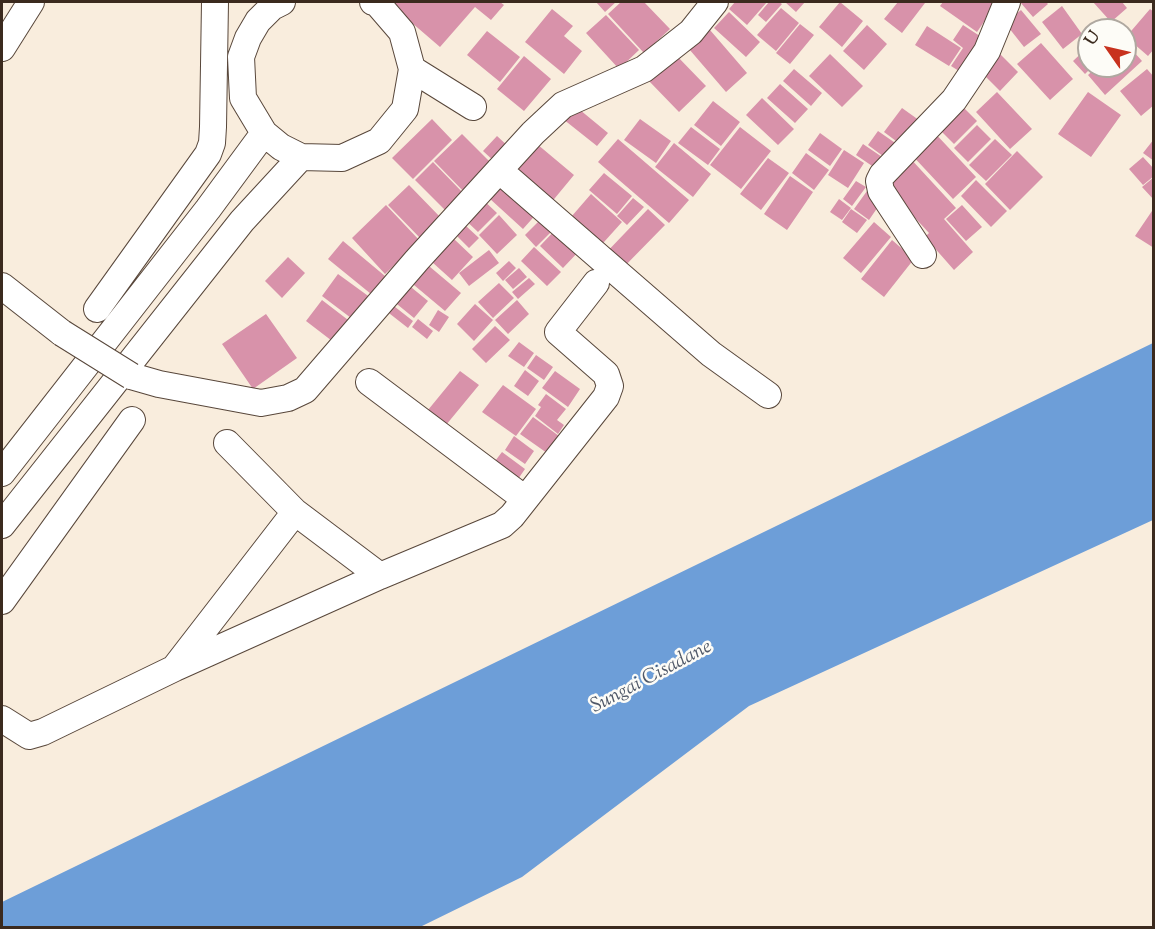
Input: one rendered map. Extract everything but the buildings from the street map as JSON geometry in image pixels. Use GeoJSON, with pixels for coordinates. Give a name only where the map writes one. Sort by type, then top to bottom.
{"type":"FeatureCollection","features":[{"type":"Feature","properties":{"kind":"street"},"geometry":{"type":"LineString","coordinates":[[2,48],[31,2]]}},
{"type":"Feature","properties":{"kind":"street"},"geometry":{"type":"LineString","coordinates":[[97,309],[208,153],[212,143],[215,2]]}},
{"type":"Feature","properties":{"kind":"street"},"geometry":{"type":"LineString","coordinates":[[273,3],[258,21],[241,57],[243,98],[264,134],[281,147],[301,156],[342,158],[379,141],[405,109],[412,69],[402,32],[373,2]]}},
{"type":"Feature","properties":{"kind":"street"},"geometry":{"type":"LineString","coordinates":[[2,286],[62,333],[131,376],[159,384],[261,403],[288,398],[304,390],[417,260],[499,170],[563,105],[644,69],[691,32],[715,2]]}},
{"type":"Feature","properties":{"kind":"street"},"geometry":{"type":"LineString","coordinates":[[923,255],[881,191],[879,181],[882,175],[954,100],[987,51],[1006,2]]}},
{"type":"Feature","properties":{"kind":"street"},"geometry":{"type":"LineString","coordinates":[[214,72],[241,57]]}},
{"type":"Feature","properties":{"kind":"street"},"geometry":{"type":"LineString","coordinates":[[412,69],[473,107]]}},
{"type":"Feature","properties":{"kind":"street"},"geometry":{"type":"LineString","coordinates":[[2,473],[264,134]]}},
{"type":"Feature","properties":{"kind":"street"},"geometry":{"type":"LineString","coordinates":[[2,525],[242,221],[301,156]]}},
{"type":"Feature","properties":{"kind":"street"},"geometry":{"type":"LineString","coordinates":[[499,170],[711,354],[768,395]]}},
{"type":"Feature","properties":{"kind":"street"},"geometry":{"type":"LineString","coordinates":[[2,719],[29,736],[34,735],[175,668],[380,576],[502,525],[525,500],[608,392],[610,386],[606,374],[558,332],[596,283]]}},
{"type":"Feature","properties":{"kind":"street"},"geometry":{"type":"LineString","coordinates":[[369,382],[525,500]]}},
{"type":"Feature","properties":{"kind":"street"},"geometry":{"type":"LineString","coordinates":[[2,601],[132,420]]}},
{"type":"Feature","properties":{"kind":"street"},"geometry":{"type":"LineString","coordinates":[[227,444],[295,512],[380,576]]}},
{"type":"Feature","properties":{"kind":"street"},"geometry":{"type":"LineString","coordinates":[[175,668],[295,512]]}},
{"type":"Feature","properties":{"kind":"water","name":"Sungai Cisadane"},"geometry":{"type":"Polygon","coordinates":[[[1153,343],[1153,520],[749,706],[522,877],[420,927],[2,927],[2,902],[1153,343]]]}}]}
